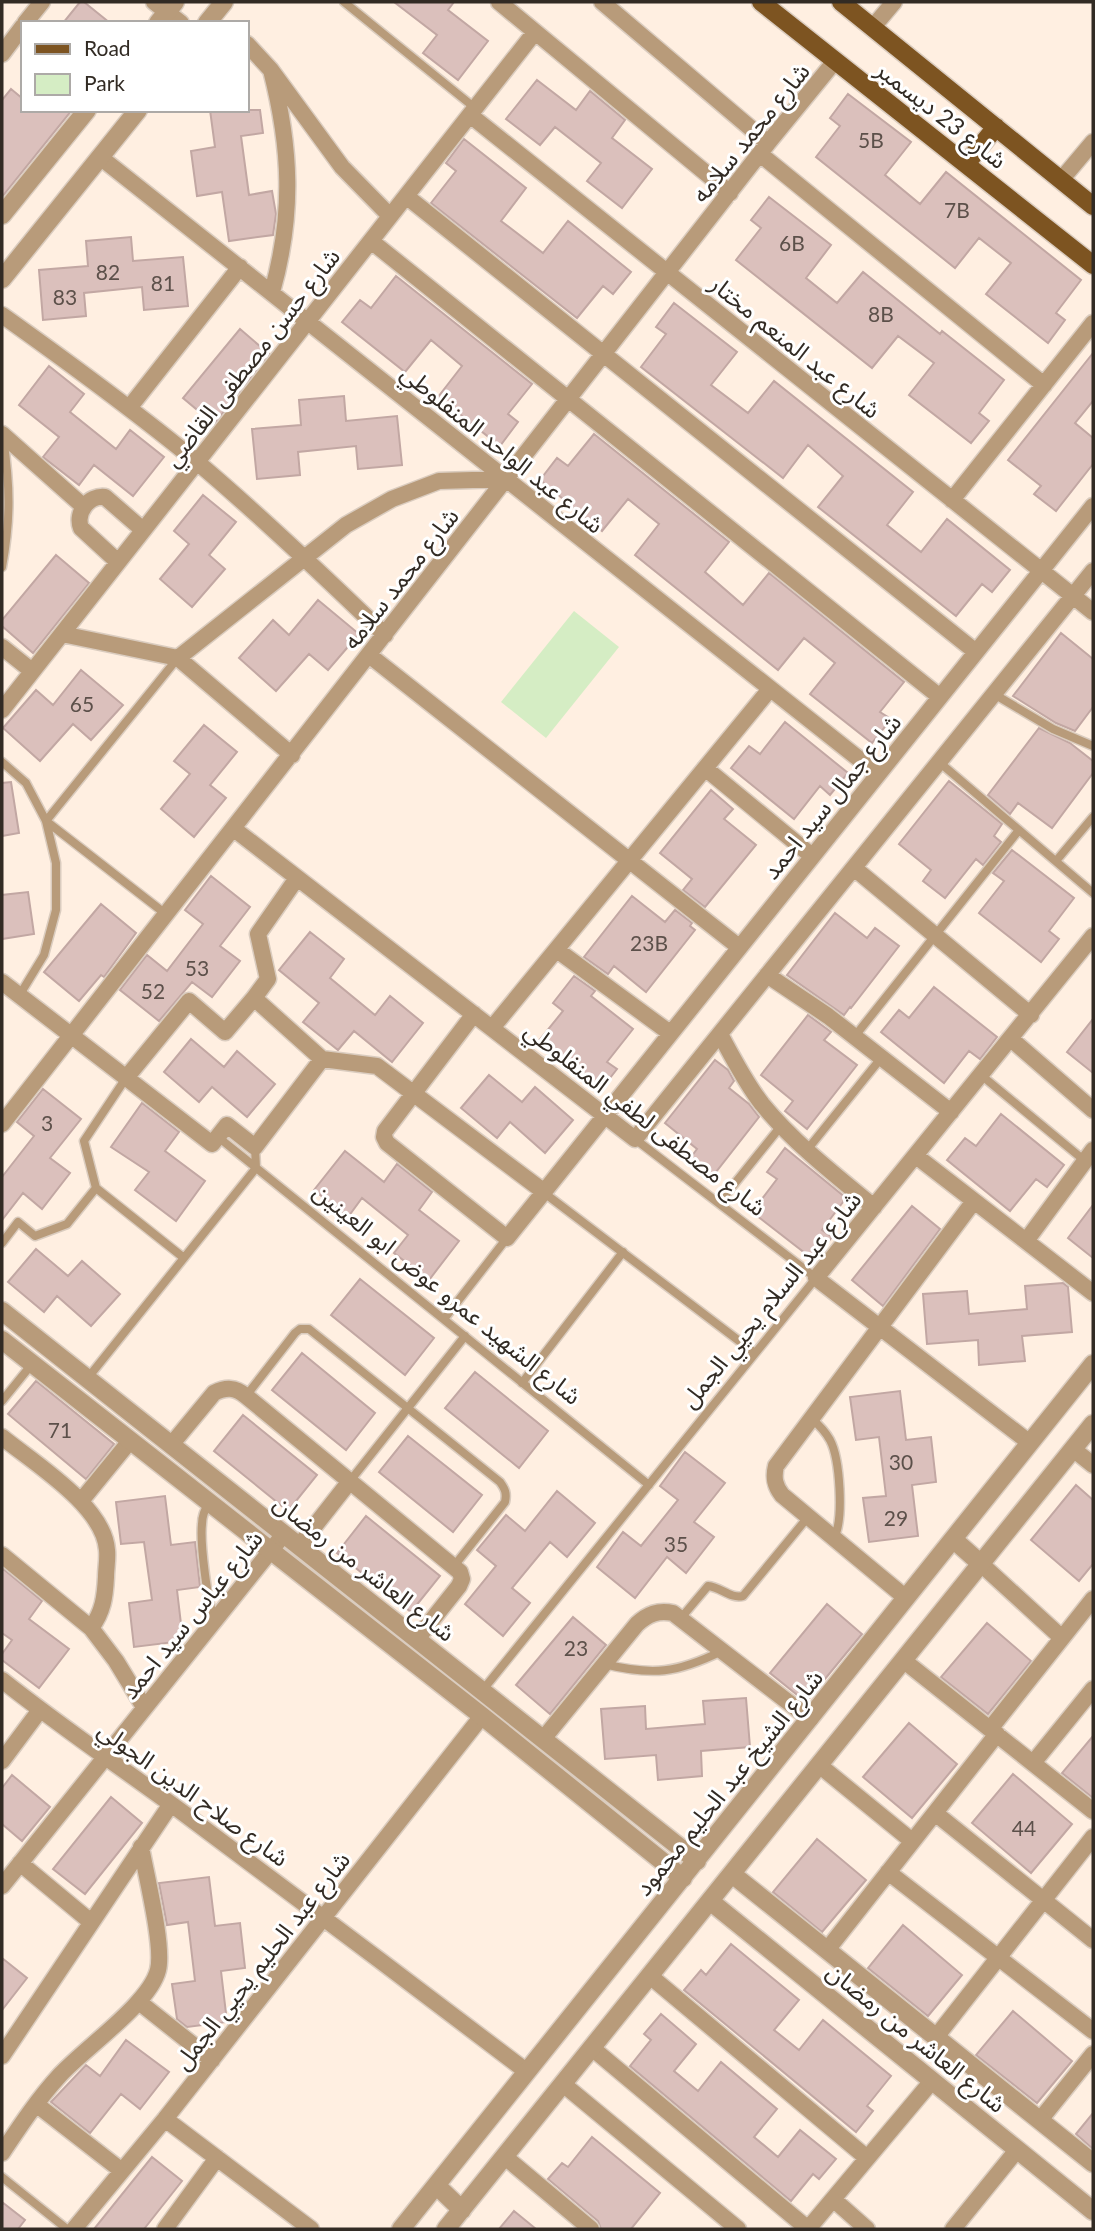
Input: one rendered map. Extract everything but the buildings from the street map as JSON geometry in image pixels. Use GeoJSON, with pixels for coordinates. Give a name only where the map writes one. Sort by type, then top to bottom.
{"type":"FeatureCollection","features":[{"type":"Feature","properties":{"kind":"main road","name":"شارع 23 ديسمبر"},"geometry":{"type":"LineString","coordinates":[[761,2],[1093,265]]}},
{"type":"Feature","properties":{"kind":"main road","name":"شارع 23 ديسمبر"},"geometry":{"type":"LineString","coordinates":[[841,2],[1093,206]]}},
{"type":"Feature","properties":{"kind":"main road"},"geometry":{"type":"LineString","coordinates":[[966,164],[996,127]]}},
{"type":"Feature","properties":{"kind":"street"},"geometry":{"type":"LineString","coordinates":[[26,21],[40,2]]}},
{"type":"Feature","properties":{"kind":"street"},"geometry":{"type":"LineString","coordinates":[[499,2],[730,193]]}},
{"type":"Feature","properties":{"kind":"street"},"geometry":{"type":"LineString","coordinates":[[603,2],[764,149],[1044,385]]}},
{"type":"Feature","properties":{"kind":"street"},"geometry":{"type":"LineString","coordinates":[[873,27],[894,2]]}},
{"type":"Feature","properties":{"kind":"street"},"geometry":{"type":"LineString","coordinates":[[2,54],[21,28]]}},
{"type":"Feature","properties":{"kind":"street","name":"شارع حسن مصطفى القاضي"},"geometry":{"type":"LineString","coordinates":[[2,710],[536,32]]}},
{"type":"Feature","properties":{"kind":"street"},"geometry":{"type":"LineString","coordinates":[[248,45],[271,70],[342,167],[390,216]]}},
{"type":"Feature","properties":{"kind":"street","name":"شارع محمد سلامه"},"geometry":{"type":"LineString","coordinates":[[2,1124],[835,61]]}},
{"type":"Feature","properties":{"kind":"street"},"geometry":{"type":"LineString","coordinates":[[271,70],[285,133],[289,185],[280,263],[272,292]]}},
{"type":"Feature","properties":{"kind":"street","name":"شارع عبد المنعم مختار"},"geometry":{"type":"LineString","coordinates":[[473,111],[668,272],[1093,612]]}},
{"type":"Feature","properties":{"kind":"street"},"geometry":{"type":"LineString","coordinates":[[2,215],[85,112]]}},
{"type":"Feature","properties":{"kind":"street"},"geometry":{"type":"LineString","coordinates":[[2,279],[136,112]]}},
{"type":"Feature","properties":{"kind":"street"},"geometry":{"type":"LineString","coordinates":[[1061,180],[1093,142]]}},
{"type":"Feature","properties":{"kind":"street","name":"شارع عبد الواحد المنفلوطي"},"geometry":{"type":"LineString","coordinates":[[100,157],[878,775]]}},
{"type":"Feature","properties":{"kind":"street"},"geometry":{"type":"LineString","coordinates":[[406,196],[976,652]]}},
{"type":"Feature","properties":{"kind":"street"},"geometry":{"type":"LineString","coordinates":[[371,241],[940,697]]}},
{"type":"Feature","properties":{"kind":"street"},"geometry":{"type":"LineString","coordinates":[[129,408],[240,267]]}},
{"type":"Feature","properties":{"kind":"street"},"geometry":{"type":"LineString","coordinates":[[2,315],[129,408],[197,462],[306,558],[385,635]]}},
{"type":"Feature","properties":{"kind":"street"},"geometry":{"type":"LineString","coordinates":[[953,500],[1093,323]]}},
{"type":"Feature","properties":{"kind":"street"},"geometry":{"type":"LineString","coordinates":[[2,434],[84,508]]}},
{"type":"Feature","properties":{"kind":"street"},"geometry":{"type":"LineString","coordinates":[[178,659],[346,525],[392,499],[439,481],[506,479]]}},
{"type":"Feature","properties":{"kind":"street"},"geometry":{"type":"LineString","coordinates":[[118,562],[80,528],[78,520],[90,500],[105,496],[143,530]]}},
{"type":"Feature","properties":{"kind":"street","name":"شارع جمال سيد احمد"},"geometry":{"type":"LineString","coordinates":[[507,1238],[1093,506]]}},
{"type":"Feature","properties":{"kind":"street"},"geometry":{"type":"LineString","coordinates":[[635,1139],[1093,571]]}},
{"type":"Feature","properties":{"kind":"street"},"geometry":{"type":"LineString","coordinates":[[62,634],[178,659],[292,755]]}},
{"type":"Feature","properties":{"kind":"street"},"geometry":{"type":"LineString","coordinates":[[2,647],[33,671]]}},
{"type":"Feature","properties":{"kind":"street"},"geometry":{"type":"LineString","coordinates":[[369,655],[739,947]]}},
{"type":"Feature","properties":{"kind":"street"},"geometry":{"type":"LineString","coordinates":[[492,1028],[770,689]]}},
{"type":"Feature","properties":{"kind":"street"},"geometry":{"type":"LineString","coordinates":[[705,768],[812,856]]}},
{"type":"Feature","properties":{"kind":"street","name":"شارع مصطفى لطفي المنفلوطي"},"geometry":{"type":"LineString","coordinates":[[234,829],[635,1139]]}},
{"type":"Feature","properties":{"kind":"street"},"geometry":{"type":"LineString","coordinates":[[855,868],[1031,1015]]}},
{"type":"Feature","properties":{"kind":"street"},"geometry":{"type":"LineString","coordinates":[[126,1078],[189,1001],[225,1032],[268,979],[258,934],[297,878]]}},
{"type":"Feature","properties":{"kind":"street","name":"شارع عبد السلام يحيي الجمل"},"geometry":{"type":"LineString","coordinates":[[816,1278],[1093,936]]}},
{"type":"Feature","properties":{"kind":"street"},"geometry":{"type":"LineString","coordinates":[[556,950],[670,1033]]}},
{"type":"Feature","properties":{"kind":"street"},"geometry":{"type":"LineString","coordinates":[[767,975],[855,1036],[951,1112]]}},
{"type":"Feature","properties":{"kind":"street","name":"شارع الشهيد عمرو عوض ابو العينين"},"geometry":{"type":"LineString","coordinates":[[2,982],[212,1144],[227,1125],[255,1147]]}},
{"type":"Feature","properties":{"kind":"street"},"geometry":{"type":"LineString","coordinates":[[254,998],[322,1059],[377,1066],[543,1191]]}},
{"type":"Feature","properties":{"kind":"street"},"geometry":{"type":"LineString","coordinates":[[474,1014],[385,1131],[384,1137],[387,1143],[507,1238]]}},
{"type":"Feature","properties":{"kind":"street"},"geometry":{"type":"LineString","coordinates":[[720,1034],[760,1102],[781,1126],[874,1208]]}},
{"type":"Feature","properties":{"kind":"street"},"geometry":{"type":"LineString","coordinates":[[1011,1039],[1093,1110]]}},
{"type":"Feature","properties":{"kind":"street"},"geometry":{"type":"LineString","coordinates":[[255,1147],[322,1059]]}},
{"type":"Feature","properties":{"kind":"street"},"geometry":{"type":"LineString","coordinates":[[915,1156],[1093,1293]]}},
{"type":"Feature","properties":{"kind":"street"},"geometry":{"type":"LineString","coordinates":[[1026,1241],[1089,1156]]}},
{"type":"Feature","properties":{"kind":"street"},"geometry":{"type":"LineString","coordinates":[[906,1598],[777,1489],[774,1474],[776,1466],[974,1202]]}},
{"type":"Feature","properties":{"kind":"street","name":"شارع مصطفى لطفي المنفلوطي"},"geometry":{"type":"LineString","coordinates":[[816,1278],[1030,1443]]}},
{"type":"Feature","properties":{"kind":"street","name":"شارع العاشر من رمضان"},"geometry":{"type":"LineString","coordinates":[[2,1311],[697,1861]]}},
{"type":"Feature","properties":{"kind":"street","name":"شارع العاشر من رمضان"},"geometry":{"type":"LineString","coordinates":[[2,1340],[683,1878]]}},
{"type":"Feature","properties":{"kind":"street","name":"شارع الشيخ عبد الحليم محمود"},"geometry":{"type":"LineString","coordinates":[[401,2229],[1093,1364]]}},
{"type":"Feature","properties":{"kind":"street"},"geometry":{"type":"LineString","coordinates":[[171,1445],[214,1393],[232,1388],[246,1396],[460,1572],[462,1579],[459,1586],[417,1639]]}},
{"type":"Feature","properties":{"kind":"street"},"geometry":{"type":"LineString","coordinates":[[446,2229],[980,1563],[1073,1448],[1091,1431]]}},
{"type":"Feature","properties":{"kind":"street"},"geometry":{"type":"LineString","coordinates":[[2,1437],[81,1501],[98,1523],[107,1549],[105,1599],[100,1615],[91,1628]]}},
{"type":"Feature","properties":{"kind":"street"},"geometry":{"type":"LineString","coordinates":[[81,1501],[130,1441]]}},
{"type":"Feature","properties":{"kind":"street"},"geometry":{"type":"LineString","coordinates":[[1073,1448],[1093,1465]]}},
{"type":"Feature","properties":{"kind":"street"},"geometry":{"type":"LineString","coordinates":[[299,1546],[350,1481]]}},
{"type":"Feature","properties":{"kind":"street","name":"شارع عباس سيد احمد"},"geometry":{"type":"LineString","coordinates":[[2,1886],[284,1534]]}},
{"type":"Feature","properties":{"kind":"street"},"geometry":{"type":"LineString","coordinates":[[953,1539],[1062,1638]]}},
{"type":"Feature","properties":{"kind":"street"},"geometry":{"type":"LineString","coordinates":[[2,1555],[91,1628],[116,1661],[144,1707]]}},
{"type":"Feature","properties":{"kind":"street"},"geometry":{"type":"LineString","coordinates":[[827,1950],[935,1813],[1093,1599]]}},
{"type":"Feature","properties":{"kind":"street"},"geometry":{"type":"LineString","coordinates":[[543,1739],[644,1617],[663,1611],[673,1612],[810,1719]]}},
{"type":"Feature","properties":{"kind":"street"},"geometry":{"type":"LineString","coordinates":[[904,1660],[1093,1811]]}},
{"type":"Feature","properties":{"kind":"street","name":"شارع صلاح الدين الجولي"},"geometry":{"type":"LineString","coordinates":[[2,1680],[324,1917],[526,2071]]}},
{"type":"Feature","properties":{"kind":"street"},"geometry":{"type":"LineString","coordinates":[[1033,1763],[1093,1689]]}},
{"type":"Feature","properties":{"kind":"street"},"geometry":{"type":"LineString","coordinates":[[2,1761],[40,1710]]}},
{"type":"Feature","properties":{"kind":"street","name":"شارع عبد الحليم يحيي الجمل"},"geometry":{"type":"LineString","coordinates":[[74,2229],[165,2119],[482,1717]]}},
{"type":"Feature","properties":{"kind":"street"},"geometry":{"type":"LineString","coordinates":[[819,1765],[912,1841]]}},
{"type":"Feature","properties":{"kind":"street"},"geometry":{"type":"LineString","coordinates":[[2,2056],[171,1804]]}},
{"type":"Feature","properties":{"kind":"street"},"geometry":{"type":"LineString","coordinates":[[935,1813],[1093,1940]]}},
{"type":"Feature","properties":{"kind":"street"},"geometry":{"type":"LineString","coordinates":[[936,2038],[1093,1837]]}},
{"type":"Feature","properties":{"kind":"street"},"geometry":{"type":"LineString","coordinates":[[2,2152],[36,2104],[81,2053],[139,2002],[151,1987],[159,1968],[159,1948],[141,1847]]}},
{"type":"Feature","properties":{"kind":"street"},"geometry":{"type":"LineString","coordinates":[[20,1863],[91,1922]]}},
{"type":"Feature","properties":{"kind":"street"},"geometry":{"type":"LineString","coordinates":[[888,1872],[1093,2031]]}},
{"type":"Feature","properties":{"kind":"street","name":"شارع العاشر من رمضان"},"geometry":{"type":"LineString","coordinates":[[732,1874],[1093,2163]]}},
{"type":"Feature","properties":{"kind":"street","name":"شارع العاشر من رمضان"},"geometry":{"type":"LineString","coordinates":[[710,1901],[1093,2211]]}},
{"type":"Feature","properties":{"kind":"street"},"geometry":{"type":"LineString","coordinates":[[650,1976],[867,2158]]}},
{"type":"Feature","properties":{"kind":"street"},"geometry":{"type":"LineString","coordinates":[[139,2002],[212,2060]]}},
{"type":"Feature","properties":{"kind":"street"},"geometry":{"type":"LineString","coordinates":[[592,2048],[808,2229],[932,2081]]}},
{"type":"Feature","properties":{"kind":"street"},"geometry":{"type":"LineString","coordinates":[[1040,2120],[1093,2054]]}},
{"type":"Feature","properties":{"kind":"street"},"geometry":{"type":"LineString","coordinates":[[563,2084],[738,2229]]}},
{"type":"Feature","properties":{"kind":"street"},"geometry":{"type":"LineString","coordinates":[[36,2104],[122,2171]]}},
{"type":"Feature","properties":{"kind":"street"},"geometry":{"type":"LineString","coordinates":[[165,2119],[311,2229]]}},
{"type":"Feature","properties":{"kind":"street"},"geometry":{"type":"LineString","coordinates":[[953,2229],[1017,2150]]}},
{"type":"Feature","properties":{"kind":"street"},"geometry":{"type":"LineString","coordinates":[[505,2157],[591,2229]]}},
{"type":"Feature","properties":{"kind":"street"},"geometry":{"type":"LineString","coordinates":[[165,2229],[217,2158]]}},
{"type":"Feature","properties":{"kind":"street"},"geometry":{"type":"LineString","coordinates":[[437,2186],[462,2210]]}},
{"type":"Feature","properties":{"kind":"street"},"geometry":{"type":"LineString","coordinates":[[833,2199],[867,2229]]}},
{"type":"Feature","properties":{"kind":"lane","name":"شارع عبد المنعم مختار"},"geometry":{"type":"LineString","coordinates":[[344,2],[473,111]]}},
{"type":"Feature","properties":{"kind":"lane"},"geometry":{"type":"LineString","coordinates":[[2,434],[10,484],[8,534],[2,567]]}},
{"type":"Feature","properties":{"kind":"lane"},"geometry":{"type":"LineString","coordinates":[[46,821],[178,659]]}},
{"type":"Feature","properties":{"kind":"lane"},"geometry":{"type":"LineString","coordinates":[[994,694],[1060,733],[1092,743]]}},
{"type":"Feature","properties":{"kind":"lane"},"geometry":{"type":"LineString","coordinates":[[2,762],[26,783],[46,821],[56,863],[56,910],[44,956],[19,996]]}},
{"type":"Feature","properties":{"kind":"lane"},"geometry":{"type":"LineString","coordinates":[[939,762],[1093,893]]}},
{"type":"Feature","properties":{"kind":"lane"},"geometry":{"type":"LineString","coordinates":[[1056,861],[1093,817]]}},
{"type":"Feature","properties":{"kind":"lane"},"geometry":{"type":"LineString","coordinates":[[46,821],[167,915]]}},
{"type":"Feature","properties":{"kind":"lane"},"geometry":{"type":"LineString","coordinates":[[855,1036],[1019,830]]}},
{"type":"Feature","properties":{"kind":"lane"},"geometry":{"type":"LineString","coordinates":[[807,1150],[882,1057]]}},
{"type":"Feature","properties":{"kind":"lane"},"geometry":{"type":"LineString","coordinates":[[981,1075],[1089,1156]]}},
{"type":"Feature","properties":{"kind":"lane"},"geometry":{"type":"LineString","coordinates":[[126,1078],[83,1141],[96,1188],[184,1258]]}},
{"type":"Feature","properties":{"kind":"lane"},"geometry":{"type":"LineString","coordinates":[[719,1203],[781,1126]]}},
{"type":"Feature","properties":{"kind":"lane","name":"شارع الشهيد عمرو عوض ابو العينين"},"geometry":{"type":"LineString","coordinates":[[218,1137],[649,1485]]}},
{"type":"Feature","properties":{"kind":"lane","name":"شارع مصطفى لطفي المنفلوطي"},"geometry":{"type":"LineString","coordinates":[[635,1139],[816,1278]]}},
{"type":"Feature","properties":{"kind":"lane"},"geometry":{"type":"LineString","coordinates":[[87,1379],[256,1168],[255,1147]]}},
{"type":"Feature","properties":{"kind":"lane"},"geometry":{"type":"LineString","coordinates":[[2,1243],[18,1222],[35,1236],[67,1224],[96,1188]]}},
{"type":"Feature","properties":{"kind":"lane"},"geometry":{"type":"LineString","coordinates":[[543,1191],[755,1353]]}},
{"type":"Feature","properties":{"kind":"lane"},"geometry":{"type":"LineString","coordinates":[[444,1320],[507,1238]]}},
{"type":"Feature","properties":{"kind":"lane"},"geometry":{"type":"LineString","coordinates":[[522,1383],[623,1252]]}},
{"type":"Feature","properties":{"kind":"lane","name":"شارع عبد السلام يحيي الجمل"},"geometry":{"type":"LineString","coordinates":[[482,1691],[816,1278]]}},
{"type":"Feature","properties":{"kind":"lane"},"geometry":{"type":"LineString","coordinates":[[246,1396],[295,1333],[304,1328],[309,1329],[407,1408],[504,1488],[505,1502],[454,1566]]}},
{"type":"Feature","properties":{"kind":"lane"},"geometry":{"type":"LineString","coordinates":[[350,1481],[465,1336]]}},
{"type":"Feature","properties":{"kind":"lane"},"geometry":{"type":"LineString","coordinates":[[2,1401],[32,1364]]}},
{"type":"Feature","properties":{"kind":"lane"},"geometry":{"type":"LineString","coordinates":[[811,1419],[828,1437],[836,1458],[840,1517],[834,1538]]}},
{"type":"Feature","properties":{"kind":"lane"},"geometry":{"type":"LineString","coordinates":[[209,1502],[201,1529],[208,1598],[215,1619]]}},
{"type":"Feature","properties":{"kind":"lane"},"geometry":{"type":"LineString","coordinates":[[681,1618],[708,1586],[714,1586],[736,1597],[747,1593],[808,1517]]}},
{"type":"Feature","properties":{"kind":"lane"},"geometry":{"type":"LineString","coordinates":[[604,1664],[634,1671],[665,1671],[695,1664],[723,1651]]}},
{"type":"Feature","properties":{"kind":"lane"},"geometry":{"type":"LineString","coordinates":[[2,2177],[68,2229]]}},
{"type":"Feature","properties":{"kind":"green space"},"geometry":{"type":"Polygon","coordinates":[[[574,611],[619,647],[546,738],[501,702],[574,611]]]}}]}
